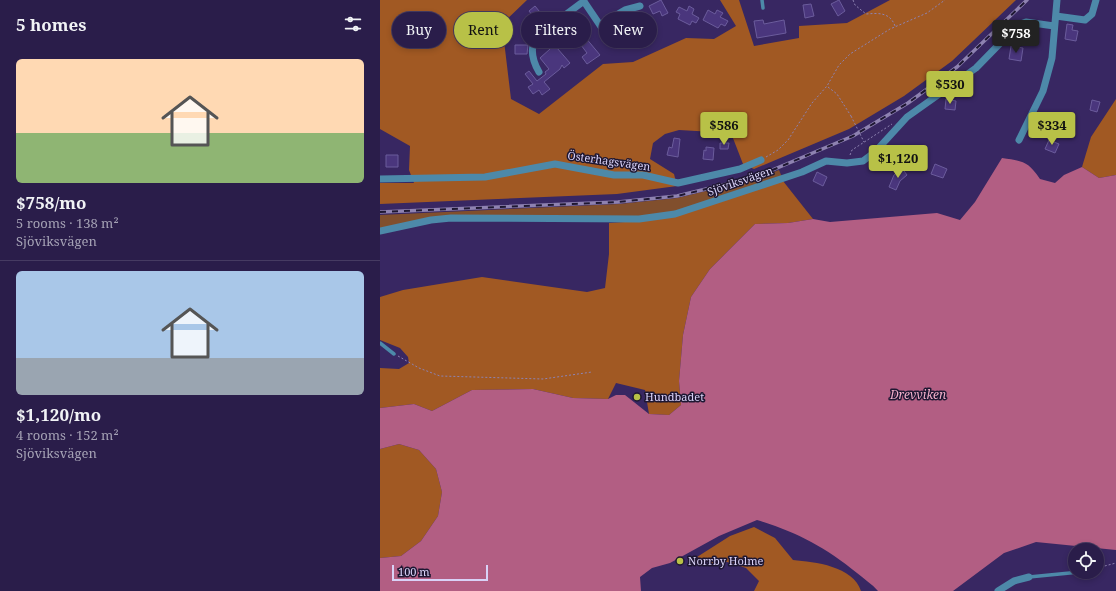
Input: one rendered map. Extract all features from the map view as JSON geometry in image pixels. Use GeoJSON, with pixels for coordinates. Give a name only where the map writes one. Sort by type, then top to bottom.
{"type":"FeatureCollection","features":[{"type":"Feature","properties":{"kind":"street"},"geometry":{"type":"LineString","coordinates":[[540,72],[533,61],[532,43],[537,36],[584,0],[599,22]]}},
{"type":"Feature","properties":{"kind":"street"},"geometry":{"type":"LineString","coordinates":[[1019,140],[1043,91],[1052,58],[1057,0]]}},
{"type":"Feature","properties":{"kind":"street"},"geometry":{"type":"LineString","coordinates":[[1056,16],[1085,20],[1092,14],[1096,0]]}},
{"type":"Feature","properties":{"kind":"street"},"geometry":{"type":"LineString","coordinates":[[621,12],[640,6]]}},
{"type":"Feature","properties":{"kind":"street","name":"Sjöviksvägen"},"geometry":{"type":"LineString","coordinates":[[380,231],[431,220],[451,218],[639,219],[675,214],[802,172],[826,161],[846,163],[864,161],[875,152],[907,117],[976,68],[1018,25],[1026,22],[1054,26]]}},
{"type":"Feature","properties":{"kind":"street","name":"Österhagsvägen"},"geometry":{"type":"LineString","coordinates":[[380,179],[485,177],[555,164],[614,175],[643,175],[678,183],[740,169],[761,160]]}},
{"type":"Feature","properties":{"kind":"street"},"geometry":{"type":"LineString","coordinates":[[998,591],[1014,581],[1029,577]]}},
{"type":"Feature","properties":{"kind":"lane"},"geometry":{"type":"LineString","coordinates":[[762,0],[763,8]]}},
{"type":"Feature","properties":{"kind":"lane"},"geometry":{"type":"LineString","coordinates":[[380,343],[394,354]]}},
{"type":"Feature","properties":{"kind":"lane"},"geometry":{"type":"LineString","coordinates":[[1029,577],[1068,573]]}},
{"type":"Feature","properties":{"kind":"path"},"geometry":{"type":"LineString","coordinates":[[853,0],[855,5],[866,14],[878,13],[891,18],[895,27]]}},
{"type":"Feature","properties":{"kind":"path"},"geometry":{"type":"LineString","coordinates":[[761,160],[778,150],[788,140],[812,103],[827,86],[838,65],[850,54],[895,27],[927,13],[944,0]]}},
{"type":"Feature","properties":{"kind":"path"},"geometry":{"type":"LineString","coordinates":[[827,86],[837,94],[851,116],[864,142]]}},
{"type":"Feature","properties":{"kind":"path"},"geometry":{"type":"LineString","coordinates":[[846,163],[852,150],[894,122]]}},
{"type":"Feature","properties":{"kind":"path"},"geometry":{"type":"LineString","coordinates":[[394,354],[419,368],[440,376],[543,380],[592,372]]}},
{"type":"Feature","properties":{"kind":"path"},"geometry":{"type":"LineString","coordinates":[[1104,566],[1116,563]]}},
{"type":"Feature","properties":{"kind":"shaded area"},"geometry":{"type":"Polygon","coordinates":[[[380,0],[527,0],[513,13],[513,12],[454,12],[454,48],[505,48],[511,99],[539,114],[603,64],[633,62],[686,38],[714,39],[736,26],[720,0],[739,0],[754,46],[799,38],[799,26],[847,23],[890,0],[1016,0],[952,61],[904,96],[849,129],[754,169],[743,164],[731,133],[679,130],[665,134],[653,143],[650,159],[674,174],[677,186],[617,194],[380,204],[380,183],[414,183],[409,170],[410,146],[380,129],[380,0]]]}},
{"type":"Feature","properties":{"kind":"shaded area"},"geometry":{"type":"Polygon","coordinates":[[[1116,99],[1116,175],[1099,178],[1082,167],[1091,137],[1116,99]]]}},
{"type":"Feature","properties":{"kind":"shaded area"},"geometry":{"type":"Polygon","coordinates":[[[779,170],[782,177],[675,212],[639,217],[451,217],[380,228],[380,215],[619,204],[677,198],[756,179],[779,170]]]}},
{"type":"Feature","properties":{"kind":"shaded area"},"geometry":{"type":"Polygon","coordinates":[[[783,181],[813,219],[788,223],[755,224],[710,269],[691,297],[683,335],[679,381],[681,405],[669,415],[649,414],[645,390],[616,383],[608,399],[573,398],[533,389],[472,390],[432,411],[414,404],[380,408],[380,368],[399,369],[409,363],[408,357],[400,348],[380,340],[380,297],[403,290],[482,277],[587,292],[605,288],[609,254],[609,223],[640,221],[783,181]]]}},
{"type":"Feature","properties":{"kind":"shaded area"},"geometry":{"type":"Polygon","coordinates":[[[399,444],[419,450],[436,469],[442,492],[438,516],[421,541],[401,556],[380,558],[380,449],[399,444]]]}},
{"type":"Feature","properties":{"kind":"shaded area"},"geometry":{"type":"Polygon","coordinates":[[[754,527],[775,538],[793,560],[822,564],[842,571],[857,583],[861,591],[754,591],[759,581],[746,568],[724,561],[715,565],[697,557],[730,536],[754,527]]]}},
{"type":"Feature","properties":{"kind":"water","name":"Drevviken"},"geometry":{"type":"Polygon","coordinates":[[[1002,158],[1020,161],[1028,165],[1040,179],[1055,183],[1064,175],[1082,167],[1099,178],[1116,175],[1116,550],[1104,549],[1104,543],[1068,543],[1068,545],[1036,542],[1004,553],[953,591],[878,591],[845,564],[822,548],[797,535],[757,520],[719,536],[670,563],[652,568],[640,577],[641,591],[380,591],[380,558],[401,556],[421,541],[438,516],[442,492],[436,469],[419,450],[399,444],[380,449],[380,408],[414,404],[432,411],[472,390],[533,389],[573,398],[608,399],[616,395],[625,395],[649,414],[669,415],[681,405],[679,381],[683,335],[691,297],[710,269],[755,224],[788,223],[813,219],[830,222],[937,213],[960,220],[975,202],[1002,158]]]}},
{"type":"Feature","properties":{"kind":"building"},"geometry":{"type":"Polygon","coordinates":[[[661,0],[668,13],[662,16],[660,11],[652,12],[649,6],[661,0]]]}},
{"type":"Feature","properties":{"kind":"building"},"geometry":{"type":"Polygon","coordinates":[[[839,0],[845,11],[838,16],[831,4],[839,0]]]}},
{"type":"Feature","properties":{"kind":"building"},"geometry":{"type":"Polygon","coordinates":[[[811,4],[814,16],[805,18],[803,5],[811,4]]]}},
{"type":"Feature","properties":{"kind":"building"},"geometry":{"type":"Polygon","coordinates":[[[535,6],[540,12],[530,12],[529,11],[535,6]]]}},
{"type":"Feature","properties":{"kind":"building"},"geometry":{"type":"Polygon","coordinates":[[[689,6],[694,9],[692,14],[699,18],[696,23],[692,21],[690,25],[678,19],[680,14],[676,12],[679,7],[687,11],[689,6]]]}},
{"type":"Feature","properties":{"kind":"building"},"geometry":{"type":"Polygon","coordinates":[[[708,10],[715,14],[717,10],[723,13],[720,17],[728,21],[725,26],[721,24],[718,28],[703,20],[708,10]]]}},
{"type":"Feature","properties":{"kind":"building"},"geometry":{"type":"Polygon","coordinates":[[[763,20],[764,24],[784,20],[786,33],[757,38],[754,21],[763,20]]]}},
{"type":"Feature","properties":{"kind":"building"},"geometry":{"type":"Polygon","coordinates":[[[1067,24],[1073,25],[1072,30],[1078,31],[1076,41],[1065,39],[1067,24]]]}},
{"type":"Feature","properties":{"kind":"building"},"geometry":{"type":"Polygon","coordinates":[[[591,44],[600,55],[587,64],[582,57],[587,53],[583,48],[591,48],[591,44]]]}},
{"type":"Feature","properties":{"kind":"building"},"geometry":{"type":"Polygon","coordinates":[[[515,45],[521,45],[521,48],[528,48],[527,54],[515,54],[515,45]]]}},
{"type":"Feature","properties":{"kind":"building"},"geometry":{"type":"Polygon","coordinates":[[[1011,46],[1023,48],[1021,61],[1009,59],[1011,46]]]}},
{"type":"Feature","properties":{"kind":"building"},"geometry":{"type":"Polygon","coordinates":[[[549,48],[557,48],[570,63],[564,68],[562,65],[560,69],[544,82],[550,89],[542,95],[539,90],[533,94],[528,87],[533,84],[525,74],[529,71],[537,81],[546,74],[545,72],[549,69],[540,58],[550,49],[549,48]]]}},
{"type":"Feature","properties":{"kind":"building"},"geometry":{"type":"Polygon","coordinates":[[[946,99],[956,101],[955,110],[945,109],[946,99]]]}},
{"type":"Feature","properties":{"kind":"building"},"geometry":{"type":"Polygon","coordinates":[[[1092,100],[1100,102],[1097,112],[1090,110],[1092,100]]]}},
{"type":"Feature","properties":{"kind":"building"},"geometry":{"type":"Polygon","coordinates":[[[674,138],[680,139],[678,157],[667,155],[669,147],[672,148],[674,138]]]}},
{"type":"Feature","properties":{"kind":"building"},"geometry":{"type":"Polygon","coordinates":[[[1049,140],[1059,144],[1055,153],[1045,149],[1049,140]]]}},
{"type":"Feature","properties":{"kind":"building"},"geometry":{"type":"Polygon","coordinates":[[[720,143],[729,143],[728,149],[720,149],[720,143]]]}},
{"type":"Feature","properties":{"kind":"building"},"geometry":{"type":"Polygon","coordinates":[[[706,147],[714,148],[713,160],[703,159],[704,150],[706,151],[706,147]]]}},
{"type":"Feature","properties":{"kind":"building"},"geometry":{"type":"Polygon","coordinates":[[[386,155],[398,155],[398,167],[386,167],[386,155]]]}},
{"type":"Feature","properties":{"kind":"building"},"geometry":{"type":"Polygon","coordinates":[[[935,164],[947,169],[943,178],[931,174],[935,164]]]}},
{"type":"Feature","properties":{"kind":"building"},"geometry":{"type":"Polygon","coordinates":[[[902,168],[907,175],[900,181],[896,190],[889,187],[894,175],[902,168]]]}},
{"type":"Feature","properties":{"kind":"building"},"geometry":{"type":"Polygon","coordinates":[[[817,172],[827,177],[823,186],[813,181],[817,172]]]}},
{"type":"Feature","properties":{"kind":"railway"},"geometry":{"type":"LineString","coordinates":[[380,212],[618,202],[677,196],[756,177],[853,136],[908,103],[957,67],[1027,0]]}},
{"type":"Feature","properties":{"kind":"place","name":"Hundbadet"},"geometry":{"type":"Point","coordinates":[637,397]}},
{"type":"Feature","properties":{"kind":"place","name":"Norrby Holme"},"geometry":{"type":"Point","coordinates":[680,561]}}]}
